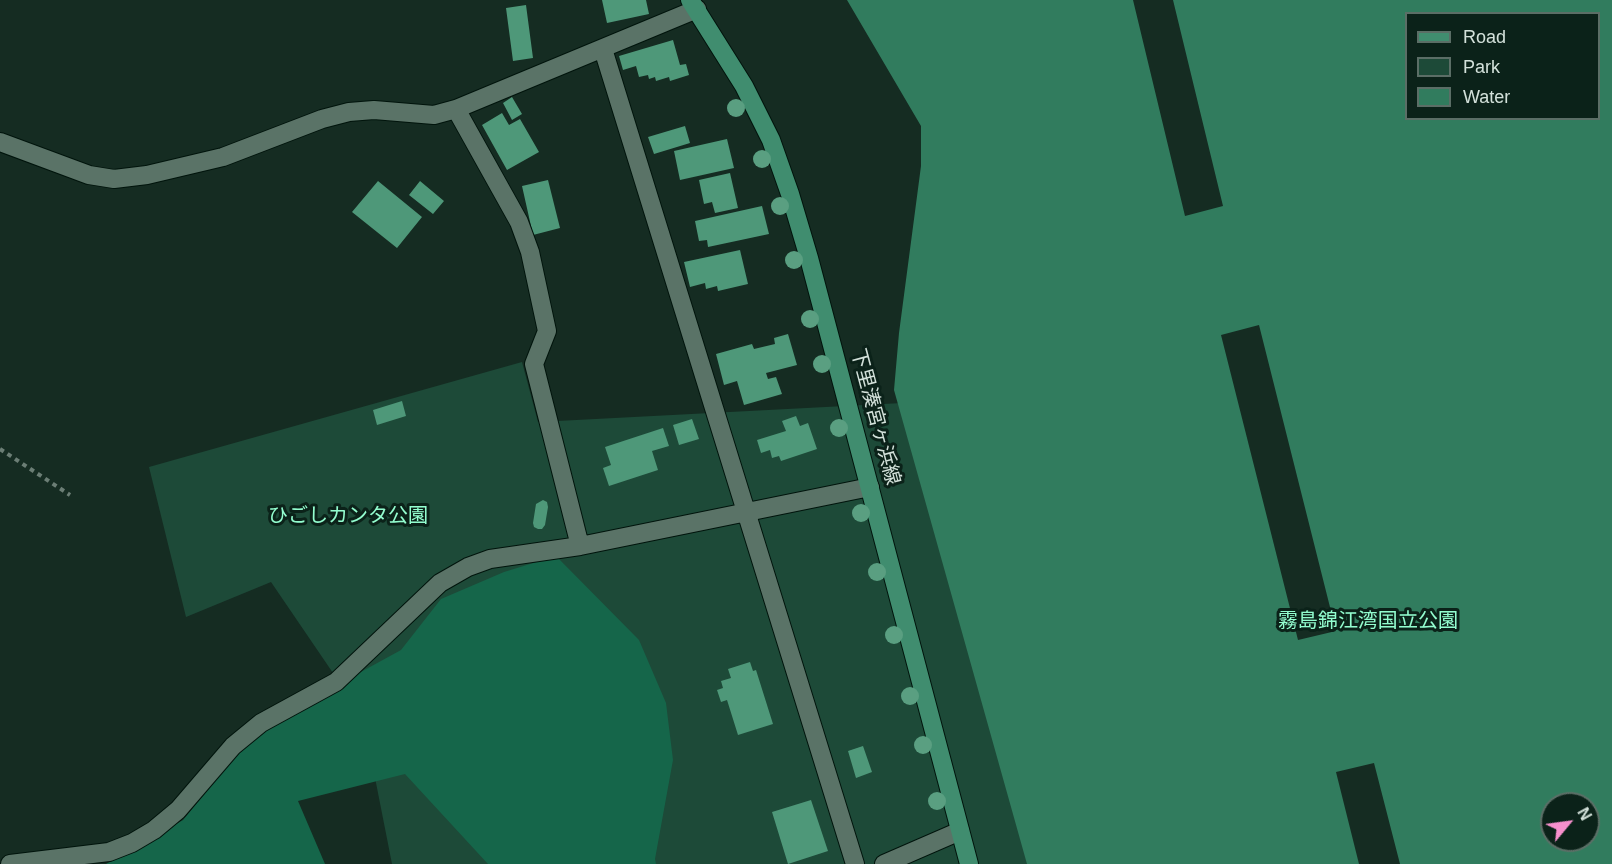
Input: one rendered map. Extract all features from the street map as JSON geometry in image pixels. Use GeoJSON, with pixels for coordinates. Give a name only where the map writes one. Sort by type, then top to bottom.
{"type":"FeatureCollection","features":[{"type":"Feature","properties":{"kind":"main road","name":"下里湊宮ヶ浜線"},"geometry":{"type":"LineString","coordinates":[[694,4],[744,86],[782,167],[809,258],[969,864]]}},
{"type":"Feature","properties":{"kind":"street"},"geometry":{"type":"LineString","coordinates":[[0,142],[89,175],[114,179],[147,176],[223,157],[322,119],[349,112],[374,110],[434,115],[456,109],[603,49],[694,4]]}},
{"type":"Feature","properties":{"kind":"street"},"geometry":{"type":"LineString","coordinates":[[603,49],[855,864]]}},
{"type":"Feature","properties":{"kind":"street"},"geometry":{"type":"LineString","coordinates":[[456,109],[519,222],[530,252],[547,331],[534,364],[580,546]]}},
{"type":"Feature","properties":{"kind":"street"},"geometry":{"type":"LineString","coordinates":[[10,864],[109,852],[154,831],[178,810],[233,746],[261,723],[336,682],[440,583],[468,567],[490,559],[580,546],[870,487]]}},
{"type":"Feature","properties":{"kind":"street"},"geometry":{"type":"LineString","coordinates":[[884,864],[960,831]]}},
{"type":"Feature","properties":{"kind":"path"},"geometry":{"type":"LineString","coordinates":[[0,449],[70,495]]}},
{"type":"Feature","properties":{"kind":"green space","name":"霧島錦江湾国立公園"},"geometry":{"type":"Polygon","coordinates":[[[522,362],[538,422],[1612,366],[1612,864],[392,864],[351,656],[333,673],[271,582],[186,617],[149,467],[522,362]]]}},
{"type":"Feature","properties":{"kind":"shaded area"},"geometry":{"type":"Polygon","coordinates":[[[556,556],[639,640],[666,703],[673,760],[656,864],[488,864],[405,774],[298,801],[325,864],[106,864],[183,820],[251,737],[317,696],[401,650],[441,599],[504,572],[556,556]]]}},
{"type":"Feature","properties":{"kind":"water"},"geometry":{"type":"Polygon","coordinates":[[[847,0],[1612,0],[1612,864],[1027,864],[894,390],[899,333],[921,166],[921,126],[847,0]]]}},
{"type":"Feature","properties":{"kind":"pier"},"geometry":{"type":"Polygon","coordinates":[[[1133,0],[1173,0],[1223,206],[1185,216],[1133,0]]]}},
{"type":"Feature","properties":{"kind":"pier"},"geometry":{"type":"Polygon","coordinates":[[[1259,325],[1336,631],[1298,640],[1221,335],[1259,325]]]}},
{"type":"Feature","properties":{"kind":"pier"},"geometry":{"type":"Polygon","coordinates":[[[1374,763],[1400,864],[1359,864],[1336,772],[1374,763]]]}},
{"type":"Feature","properties":{"kind":"building"},"geometry":{"type":"Polygon","coordinates":[[[602,0],[646,0],[649,14],[607,23],[602,0]]]}},
{"type":"Feature","properties":{"kind":"building"},"geometry":{"type":"Polygon","coordinates":[[[526,5],[533,58],[513,61],[506,8],[526,5]]]}},
{"type":"Feature","properties":{"kind":"building"},"geometry":{"type":"Polygon","coordinates":[[[673,40],[680,65],[686,64],[689,75],[670,81],[669,77],[656,81],[655,77],[649,79],[648,75],[639,77],[636,66],[623,70],[619,56],[673,40]]]}},
{"type":"Feature","properties":{"kind":"building"},"geometry":{"type":"Polygon","coordinates":[[[512,97],[522,114],[512,120],[503,103],[512,97]]]}},
{"type":"Feature","properties":{"kind":"building"},"geometry":{"type":"Polygon","coordinates":[[[502,113],[509,125],[520,119],[539,152],[507,170],[482,125],[502,113]]]}},
{"type":"Feature","properties":{"kind":"building"},"geometry":{"type":"Polygon","coordinates":[[[685,126],[690,143],[654,154],[648,137],[685,126]]]}},
{"type":"Feature","properties":{"kind":"building"},"geometry":{"type":"Polygon","coordinates":[[[727,139],[734,168],[680,180],[674,151],[727,139]]]}},
{"type":"Feature","properties":{"kind":"building"},"geometry":{"type":"Polygon","coordinates":[[[730,173],[738,208],[715,213],[712,202],[704,204],[699,180],[730,173]]]}},
{"type":"Feature","properties":{"kind":"building"},"geometry":{"type":"Polygon","coordinates":[[[548,180],[560,228],[533,235],[522,186],[548,180]]]}},
{"type":"Feature","properties":{"kind":"building"},"geometry":{"type":"Polygon","coordinates":[[[378,181],[422,217],[397,248],[352,212],[378,181]]]}},
{"type":"Feature","properties":{"kind":"building"},"geometry":{"type":"Polygon","coordinates":[[[420,181],[444,201],[433,214],[409,195],[420,181]]]}},
{"type":"Feature","properties":{"kind":"building"},"geometry":{"type":"Polygon","coordinates":[[[762,206],[769,234],[708,247],[707,240],[699,241],[695,221],[762,206]]]}},
{"type":"Feature","properties":{"kind":"building"},"geometry":{"type":"Polygon","coordinates":[[[740,250],[748,284],[718,291],[717,286],[706,289],[705,283],[690,287],[684,262],[740,250]]]}},
{"type":"Feature","properties":{"kind":"building"},"geometry":{"type":"Polygon","coordinates":[[[788,334],[797,365],[766,373],[768,379],[776,377],[782,394],[744,405],[737,381],[724,385],[716,354],[752,344],[754,349],[775,344],[774,338],[788,334]]]}},
{"type":"Feature","properties":{"kind":"building"},"geometry":{"type":"Polygon","coordinates":[[[402,401],[406,416],[377,425],[373,410],[402,401]]]}},
{"type":"Feature","properties":{"kind":"building"},"geometry":{"type":"Polygon","coordinates":[[[796,416],[800,426],[808,423],[817,449],[781,461],[779,456],[772,458],[770,450],[761,453],[757,440],[786,431],[782,421],[796,416]]]}},
{"type":"Feature","properties":{"kind":"building"},"geometry":{"type":"Polygon","coordinates":[[[692,419],[699,439],[679,445],[673,425],[692,419]]]}},
{"type":"Feature","properties":{"kind":"building"},"geometry":{"type":"Polygon","coordinates":[[[663,428],[669,446],[652,451],[658,470],[609,486],[603,468],[611,465],[605,447],[663,428]]]}},
{"type":"Feature","properties":{"kind":"building"},"geometry":{"type":"Polygon","coordinates":[[[543,500],[547,502],[548,507],[545,525],[542,529],[538,529],[533,523],[536,504],[543,500]]]}},
{"type":"Feature","properties":{"kind":"building"},"geometry":{"type":"Polygon","coordinates":[[[750,662],[753,671],[756,670],[773,724],[738,735],[727,700],[721,702],[717,690],[723,688],[721,681],[731,678],[728,669],[750,662]]]}},
{"type":"Feature","properties":{"kind":"building"},"geometry":{"type":"Polygon","coordinates":[[[863,746],[872,772],[856,778],[848,751],[863,746]]]}},
{"type":"Feature","properties":{"kind":"building"},"geometry":{"type":"Polygon","coordinates":[[[811,800],[828,851],[788,864],[772,812],[811,800]]]}},
{"type":"Feature","properties":{"kind":"park label","name":"ひごしカンタ公園"},"geometry":{"type":"Point","coordinates":[348,516]}}]}
